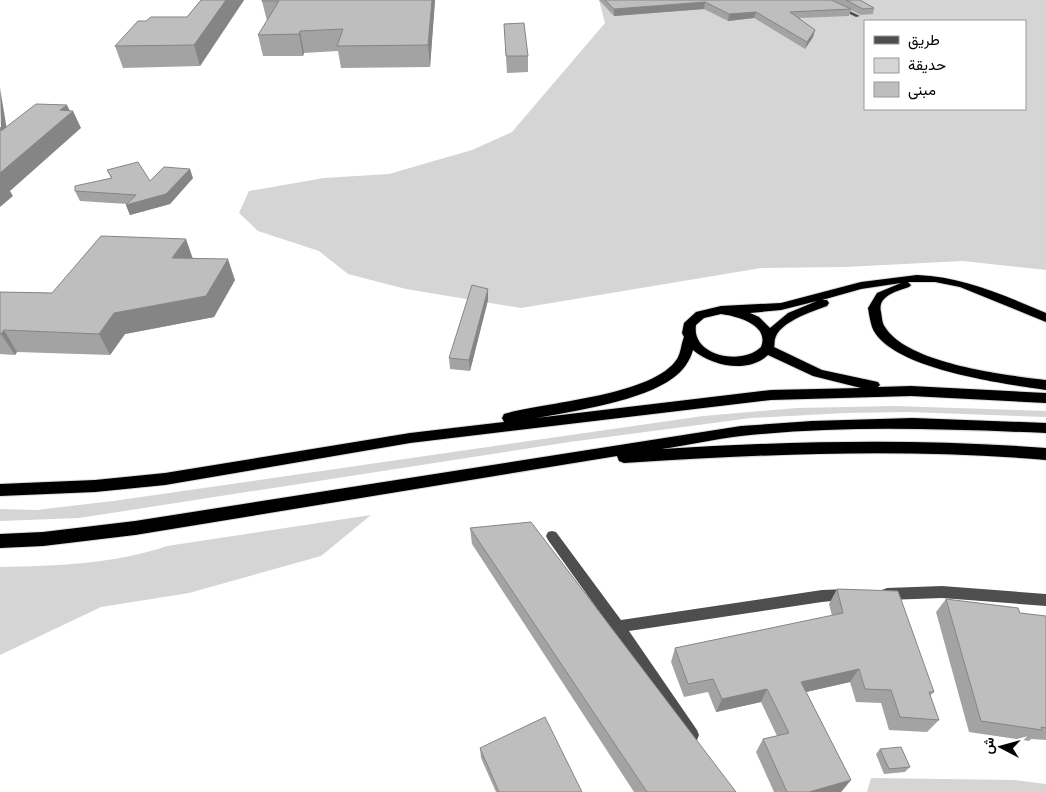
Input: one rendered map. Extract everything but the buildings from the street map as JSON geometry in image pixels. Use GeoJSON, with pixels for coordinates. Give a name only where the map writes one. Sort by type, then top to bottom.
{"type":"FeatureCollection","features":[{"type":"Feature","properties":{"kind":"highway"},"geometry":{"type":"LineString","coordinates":[[860,287],[850,295],[792,315],[780,322],[761,355],[752,359],[727,361],[703,353],[689,339],[687,330],[690,322],[697,315],[721,310],[787,305],[843,289],[909,278],[955,282],[989,293],[1046,318]]}},
{"type":"Feature","properties":{"kind":"highway"},"geometry":{"type":"LineString","coordinates":[[955,282],[925,282],[894,287],[882,294],[874,303],[873,315],[877,327],[892,342],[916,357],[945,367],[977,376],[1046,385]]}},
{"type":"Feature","properties":{"kind":"highway"},"geometry":{"type":"LineString","coordinates":[[721,310],[747,316],[758,322],[765,330],[768,344],[813,373],[846,381],[911,391]]}},
{"type":"Feature","properties":{"kind":"highway"},"geometry":{"type":"LineString","coordinates":[[0,490],[95,486],[165,479],[410,438],[612,396],[650,385],[673,372],[680,365],[686,353],[689,339]]}},
{"type":"Feature","properties":{"kind":"highway"},"geometry":{"type":"LineString","coordinates":[[410,438],[762,396],[911,391],[1046,398]]}},
{"type":"Feature","properties":{"kind":"highway"},"geometry":{"type":"LineString","coordinates":[[0,541],[42,539],[135,528],[724,434],[812,426],[913,423],[1046,428]]}},
{"type":"Feature","properties":{"kind":"highway"},"geometry":{"type":"LineString","coordinates":[[551,462],[783,447],[850,445],[946,447],[1046,454]]}},
{"type":"Feature","properties":{"kind":"street"},"geometry":{"type":"LineString","coordinates":[[823,0],[858,16]]}},
{"type":"Feature","properties":{"kind":"street"},"geometry":{"type":"LineString","coordinates":[[552,536],[618,627],[699,745]]}},
{"type":"Feature","properties":{"kind":"street"},"geometry":{"type":"LineString","coordinates":[[877,594],[942,592],[1046,600]]}},
{"type":"Feature","properties":{"kind":"street"},"geometry":{"type":"LineString","coordinates":[[618,627],[822,596],[859,595]]}},
{"type":"Feature","properties":{"kind":"green space"},"geometry":{"type":"Polygon","coordinates":[[[599,0],[1046,0],[1046,270],[963,261],[844,267],[761,268],[521,308],[406,289],[348,274],[319,251],[258,231],[239,213],[249,191],[324,178],[389,174],[472,150],[512,132],[605,23],[599,0]]]}},
{"type":"Feature","properties":{"kind":"green space"},"geometry":{"type":"Polygon","coordinates":[[[895,406],[1046,411],[1046,417],[908,412],[751,418],[570,442],[79,518],[0,521],[0,509],[36,510],[113,501],[703,416],[797,408],[895,406]]]}},
{"type":"Feature","properties":{"kind":"green space"},"geometry":{"type":"Polygon","coordinates":[[[371,515],[321,556],[189,593],[101,607],[0,655],[0,567],[85,563],[126,557],[167,546],[371,515]]]}},
{"type":"Feature","properties":{"kind":"green space"},"geometry":{"type":"Polygon","coordinates":[[[871,778],[1015,780],[1046,784],[1046,792],[867,792],[871,778]]]}}]}
